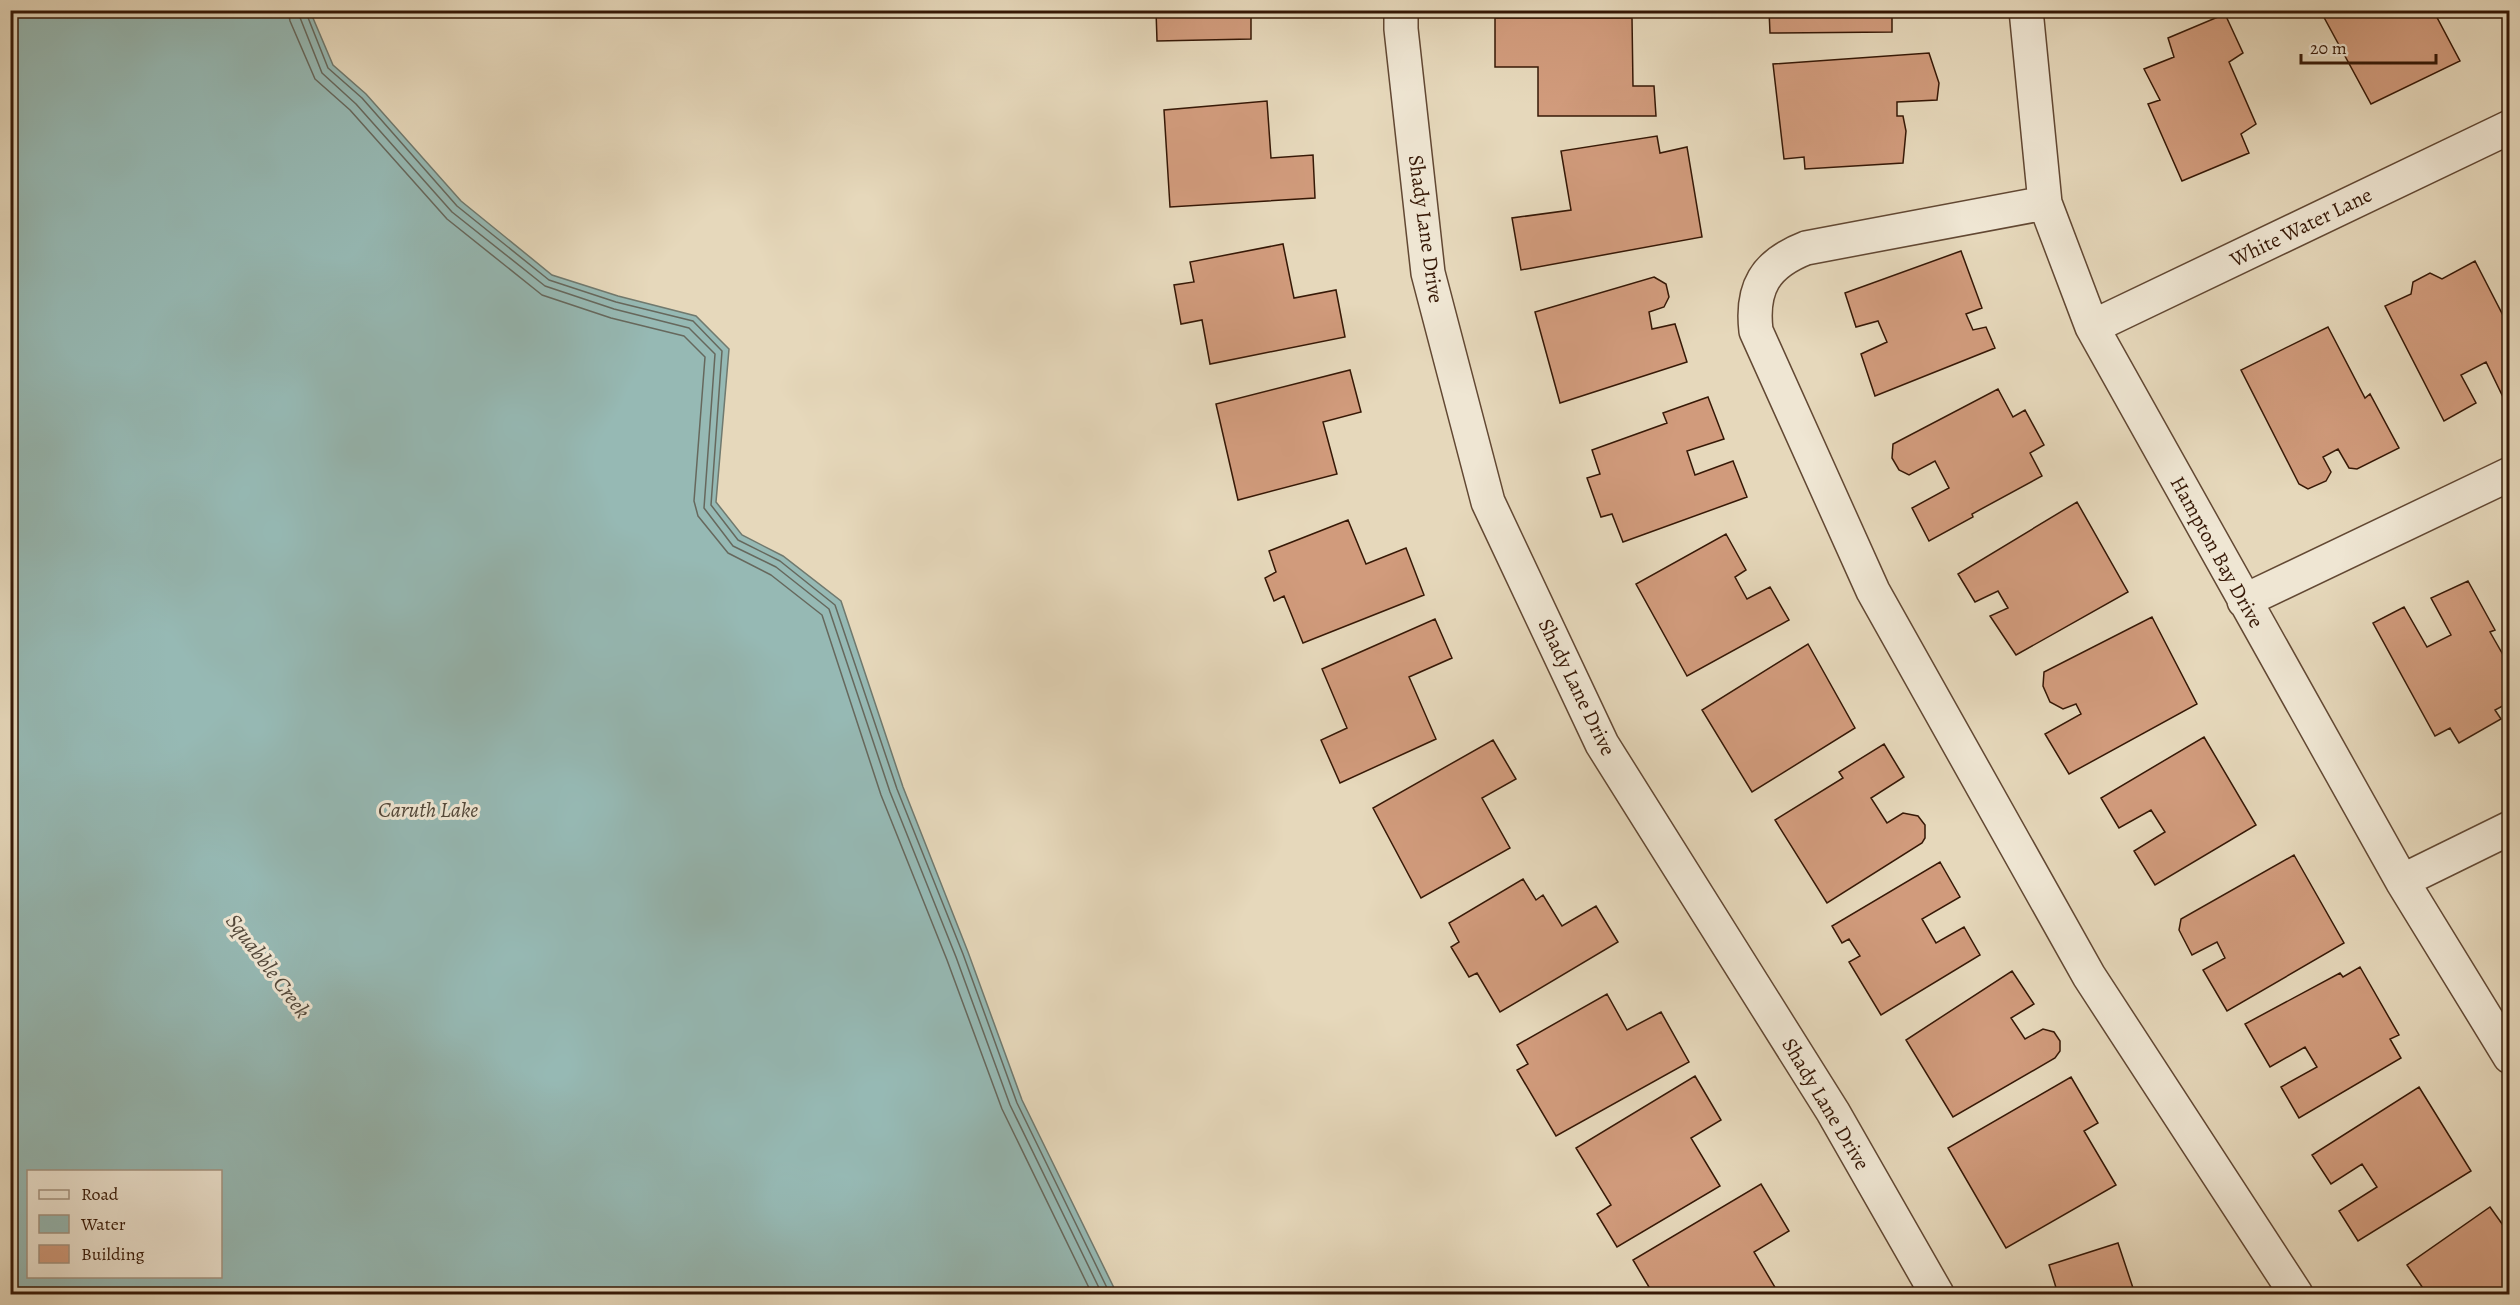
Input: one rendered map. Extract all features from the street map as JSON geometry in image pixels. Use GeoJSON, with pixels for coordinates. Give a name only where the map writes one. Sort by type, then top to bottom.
{"type":"FeatureCollection","features":[{"type":"Feature","properties":{"kind":"street","name":"Shady Lane Drive"},"geometry":{"type":"LineString","coordinates":[[1401,10],[1428,273],[1488,502],[1602,744],[1833,1112],[1937,1294]]}},
{"type":"Feature","properties":{"kind":"street","name":"Hampton Bay Drive"},"geometry":{"type":"LineString","coordinates":[[2029,12],[2045,203],[2092,327],[2402,881],[2510,1057]]}},
{"type":"Feature","properties":{"kind":"street","name":"White Water Lane"},"geometry":{"type":"LineString","coordinates":[[2092,327],[2510,127]]}},
{"type":"Feature","properties":{"kind":"street"},"geometry":{"type":"LineString","coordinates":[[2045,203],[1806,248],[1785,256],[1770,270],[1759,288],[1754,309],[1756,331],[1873,591],[2089,976],[2296,1294]]}},
{"type":"Feature","properties":{"kind":"street"},"geometry":{"type":"LineString","coordinates":[[2244,601],[2510,474]]}},
{"type":"Feature","properties":{"kind":"street"},"geometry":{"type":"LineString","coordinates":[[2402,881],[2510,828]]}},
{"type":"Feature","properties":{"kind":"water","name":"Caruth Lake"},"geometry":{"type":"Polygon","coordinates":[[[10,11],[310,11],[333,65],[366,94],[461,201],[552,275],[618,296],[696,316],[729,349],[716,502],[742,535],[783,556],[841,601],[903,787],[968,952],[1022,1100],[1117,1294],[11,1294],[10,11]]]}},
{"type":"Feature","properties":{"kind":"building"},"geometry":{"type":"Polygon","coordinates":[[[1156,10],[1251,10],[1251,39],[1157,41],[1156,10]]]}},
{"type":"Feature","properties":{"kind":"building"},"geometry":{"type":"Polygon","coordinates":[[[1769,10],[1892,10],[1892,32],[1770,33],[1769,10]]]}},
{"type":"Feature","properties":{"kind":"building"},"geometry":{"type":"Polygon","coordinates":[[[2320,10],[2433,10],[2460,61],[2371,104],[2320,10]]]}},
{"type":"Feature","properties":{"kind":"building"},"geometry":{"type":"Polygon","coordinates":[[[2225,14],[2243,53],[2229,62],[2256,124],[2241,134],[2249,153],[2182,181],[2148,104],[2160,100],[2144,69],[2174,57],[2168,38],[2225,14]]]}},
{"type":"Feature","properties":{"kind":"building"},"geometry":{"type":"Polygon","coordinates":[[[1495,18],[1632,18],[1633,86],[1654,86],[1656,116],[1538,116],[1538,67],[1495,67],[1495,18]]]}},
{"type":"Feature","properties":{"kind":"building"},"geometry":{"type":"Polygon","coordinates":[[[1929,53],[1939,83],[1937,100],[1897,102],[1897,116],[1903,116],[1906,131],[1903,163],[1805,169],[1804,157],[1784,159],[1773,64],[1929,53]]]}},
{"type":"Feature","properties":{"kind":"building"},"geometry":{"type":"Polygon","coordinates":[[[1267,101],[1271,158],[1313,155],[1315,198],[1170,207],[1164,110],[1267,101]]]}},
{"type":"Feature","properties":{"kind":"building"},"geometry":{"type":"Polygon","coordinates":[[[1657,136],[1660,153],[1687,147],[1702,237],[1521,270],[1512,218],[1571,210],[1561,151],[1657,136]]]}},
{"type":"Feature","properties":{"kind":"building"},"geometry":{"type":"Polygon","coordinates":[[[1283,244],[1294,298],[1336,290],[1345,337],[1210,364],[1202,320],[1181,324],[1174,285],[1194,282],[1190,262],[1283,244]]]}},
{"type":"Feature","properties":{"kind":"building"},"geometry":{"type":"Polygon","coordinates":[[[1961,251],[1982,308],[1966,314],[1973,330],[1986,327],[1995,348],[1875,396],[1861,354],[1887,342],[1878,321],[1856,327],[1845,293],[1961,251]]]}},
{"type":"Feature","properties":{"kind":"building"},"geometry":{"type":"Polygon","coordinates":[[[2475,261],[2510,329],[2510,394],[2503,397],[2486,362],[2461,375],[2476,403],[2444,421],[2385,306],[2411,294],[2413,282],[2430,273],[2442,279],[2475,261]]]}},
{"type":"Feature","properties":{"kind":"building"},"geometry":{"type":"Polygon","coordinates":[[[1654,277],[1666,284],[1669,297],[1664,307],[1649,312],[1652,329],[1675,324],[1687,362],[1560,403],[1535,312],[1654,277]]]}},
{"type":"Feature","properties":{"kind":"building"},"geometry":{"type":"Polygon","coordinates":[[[2328,327],[2365,398],[2370,394],[2399,448],[2357,469],[2349,468],[2338,449],[2323,457],[2331,472],[2326,481],[2308,489],[2299,484],[2241,370],[2328,327]]]}},
{"type":"Feature","properties":{"kind":"building"},"geometry":{"type":"Polygon","coordinates":[[[1350,370],[1361,412],[1323,422],[1337,474],[1238,500],[1216,404],[1350,370]]]}},
{"type":"Feature","properties":{"kind":"building"},"geometry":{"type":"Polygon","coordinates":[[[1998,389],[2013,417],[2025,410],[2044,445],[2030,453],[2042,476],[1972,514],[1973,517],[1929,541],[1912,508],[1949,488],[1935,461],[1909,475],[1899,470],[1892,458],[1893,444],[1998,389]]]}},
{"type":"Feature","properties":{"kind":"building"},"geometry":{"type":"Polygon","coordinates":[[[1708,397],[1724,439],[1687,451],[1695,475],[1733,461],[1747,497],[1623,542],[1612,514],[1601,517],[1587,478],[1600,474],[1592,450],[1667,423],[1663,413],[1708,397]]]}},
{"type":"Feature","properties":{"kind":"building"},"geometry":{"type":"Polygon","coordinates":[[[2077,502],[2128,592],[2016,655],[1990,616],[2008,608],[1998,591],[1975,602],[1958,574],[2077,502]]]}},
{"type":"Feature","properties":{"kind":"building"},"geometry":{"type":"Polygon","coordinates":[[[1348,520],[1366,564],[1406,548],[1424,595],[1303,643],[1284,596],[1274,601],[1265,578],[1276,572],[1269,551],[1348,520]]]}},
{"type":"Feature","properties":{"kind":"building"},"geometry":{"type":"Polygon","coordinates":[[[1726,534],[1746,570],[1735,577],[1747,599],[1770,587],[1789,620],[1687,676],[1636,584],[1726,534]]]}},
{"type":"Feature","properties":{"kind":"building"},"geometry":{"type":"Polygon","coordinates":[[[2468,581],[2495,630],[2490,632],[2510,667],[2510,702],[2495,710],[2501,719],[2459,743],[2450,728],[2435,736],[2373,623],[2404,607],[2427,647],[2451,635],[2431,598],[2468,581]]]}},
{"type":"Feature","properties":{"kind":"building"},"geometry":{"type":"Polygon","coordinates":[[[2152,617],[2197,704],[2069,774],[2045,734],[2081,714],[2076,704],[2063,709],[2050,702],[2043,686],[2044,672],[2152,617]]]}},
{"type":"Feature","properties":{"kind":"building"},"geometry":{"type":"Polygon","coordinates":[[[1435,619],[1452,658],[1409,677],[1436,739],[1340,783],[1321,740],[1347,728],[1322,669],[1435,619]]]}},
{"type":"Feature","properties":{"kind":"building"},"geometry":{"type":"Polygon","coordinates":[[[1808,644],[1855,728],[1752,792],[1702,710],[1808,644]]]}},
{"type":"Feature","properties":{"kind":"building"},"geometry":{"type":"Polygon","coordinates":[[[2204,737],[2256,825],[2155,885],[2134,851],[2165,832],[2151,810],[2119,828],[2101,798],[2204,737]]]}},
{"type":"Feature","properties":{"kind":"building"},"geometry":{"type":"Polygon","coordinates":[[[1493,740],[1516,779],[1482,798],[1510,848],[1421,898],[1373,808],[1493,740]]]}},
{"type":"Feature","properties":{"kind":"building"},"geometry":{"type":"Polygon","coordinates":[[[1884,744],[1904,777],[1871,798],[1887,823],[1903,813],[1918,816],[1925,825],[1925,838],[1922,843],[1827,903],[1775,820],[1843,778],[1839,772],[1884,744]]]}},
{"type":"Feature","properties":{"kind":"building"},"geometry":{"type":"Polygon","coordinates":[[[2294,855],[2344,943],[2227,1011],[2203,970],[2225,958],[2217,942],[2192,955],[2179,930],[2181,919],[2294,855]]]}},
{"type":"Feature","properties":{"kind":"building"},"geometry":{"type":"Polygon","coordinates":[[[1940,862],[1960,897],[1922,919],[1936,943],[1964,927],[1980,955],[1881,1015],[1849,962],[1860,956],[1849,939],[1842,943],[1832,926],[1940,862]]]}},
{"type":"Feature","properties":{"kind":"building"},"geometry":{"type":"Polygon","coordinates":[[[1523,879],[1536,900],[1543,895],[1562,926],[1596,906],[1618,942],[1500,1012],[1477,973],[1469,977],[1451,947],[1459,942],[1449,923],[1523,879]]]}},
{"type":"Feature","properties":{"kind":"building"},"geometry":{"type":"Polygon","coordinates":[[[2360,967],[2399,1035],[2390,1039],[2401,1058],[2299,1118],[2281,1087],[2317,1067],[2305,1047],[2270,1067],[2245,1024],[2340,973],[2343,977],[2360,967]]]}},
{"type":"Feature","properties":{"kind":"building"},"geometry":{"type":"Polygon","coordinates":[[[2012,971],[2034,1004],[2011,1018],[2025,1039],[2043,1029],[2054,1032],[2060,1041],[2060,1051],[2055,1058],[1953,1117],[1906,1040],[2012,971]]]}},
{"type":"Feature","properties":{"kind":"building"},"geometry":{"type":"Polygon","coordinates":[[[1607,994],[1627,1030],[1661,1012],[1689,1062],[1556,1136],[1517,1070],[1528,1064],[1517,1045],[1607,994]]]}},
{"type":"Feature","properties":{"kind":"building"},"geometry":{"type":"Polygon","coordinates":[[[1695,1076],[1721,1120],[1691,1138],[1720,1186],[1617,1247],[1597,1214],[1611,1205],[1576,1148],[1695,1076]]]}},
{"type":"Feature","properties":{"kind":"building"},"geometry":{"type":"Polygon","coordinates":[[[2071,1077],[2098,1123],[2084,1131],[2116,1185],[2006,1248],[1948,1148],[2071,1077]]]}},
{"type":"Feature","properties":{"kind":"building"},"geometry":{"type":"Polygon","coordinates":[[[2419,1087],[2471,1171],[2358,1241],[2339,1211],[2377,1187],[2362,1164],[2331,1184],[2312,1155],[2419,1087]]]}},
{"type":"Feature","properties":{"kind":"building"},"geometry":{"type":"Polygon","coordinates":[[[1761,1184],[1789,1231],[1754,1252],[1779,1294],[1649,1294],[1652,1292],[1633,1260],[1761,1184]]]}},
{"type":"Feature","properties":{"kind":"building"},"geometry":{"type":"Polygon","coordinates":[[[2490,1207],[2510,1235],[2510,1294],[2427,1294],[2407,1265],[2490,1207]]]}},
{"type":"Feature","properties":{"kind":"building"},"geometry":{"type":"Polygon","coordinates":[[[2118,1243],[2135,1294],[2058,1294],[2049,1265],[2118,1243]]]}},
{"type":"Feature","properties":{"kind":"water label","name":"Squabble Creek"},"geometry":{"type":"Point","coordinates":[268,966]}}]}
